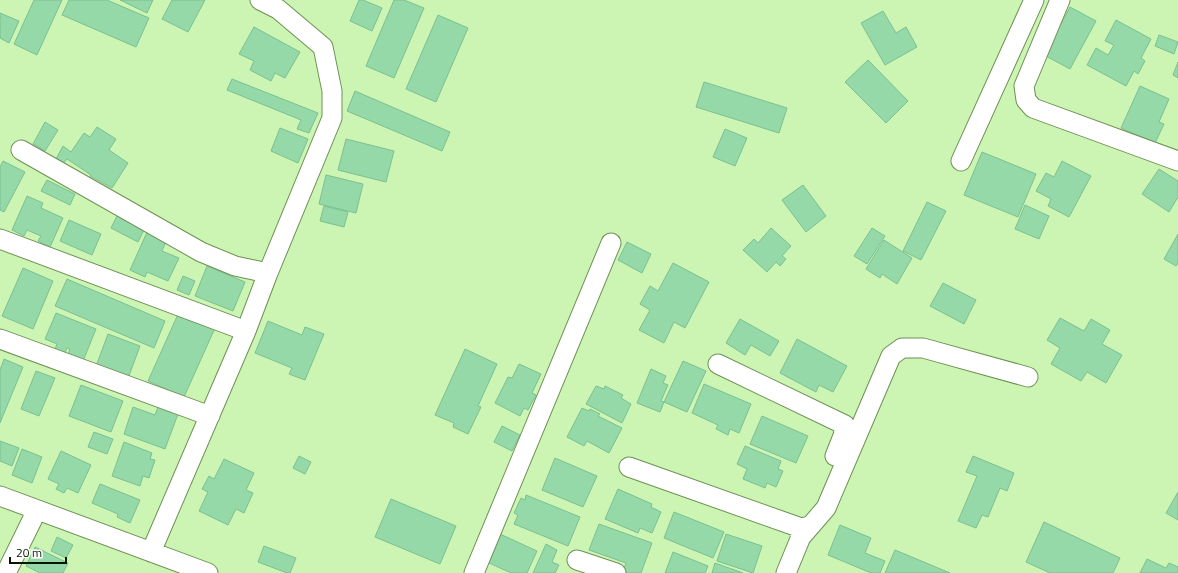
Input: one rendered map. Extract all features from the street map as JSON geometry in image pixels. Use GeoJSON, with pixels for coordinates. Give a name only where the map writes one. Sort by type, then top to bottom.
{"type":"FeatureCollection","features":[{"type":"Feature","properties":{"kind":"street"},"geometry":{"type":"LineString","coordinates":[[151,552],[246,331],[268,273],[332,118],[332,91],[323,47],[278,9],[260,0]]}},
{"type":"Feature","properties":{"kind":"street"},"geometry":{"type":"LineString","coordinates":[[961,161],[1034,0]]}},
{"type":"Feature","properties":{"kind":"street"},"geometry":{"type":"LineString","coordinates":[[1060,0],[1024,86],[1026,100],[1034,108],[1178,161]]}},
{"type":"Feature","properties":{"kind":"street"},"geometry":{"type":"LineString","coordinates":[[21,150],[201,252],[235,266],[268,273]]}},
{"type":"Feature","properties":{"kind":"street"},"geometry":{"type":"LineString","coordinates":[[0,239],[246,331]]}},
{"type":"Feature","properties":{"kind":"street"},"geometry":{"type":"LineString","coordinates":[[474,573],[611,243]]}},
{"type":"Feature","properties":{"kind":"street"},"geometry":{"type":"LineString","coordinates":[[0,339],[210,416]]}},
{"type":"Feature","properties":{"kind":"street"},"geometry":{"type":"LineString","coordinates":[[802,533],[826,508],[891,356],[902,348],[923,348],[1028,377]]}},
{"type":"Feature","properties":{"kind":"street"},"geometry":{"type":"LineString","coordinates":[[718,364],[845,425],[843,436],[786,573]]}},
{"type":"Feature","properties":{"kind":"street"},"geometry":{"type":"LineString","coordinates":[[629,467],[802,533]]}},
{"type":"Feature","properties":{"kind":"street"},"geometry":{"type":"LineString","coordinates":[[0,496],[208,573]]}},
{"type":"Feature","properties":{"kind":"street"},"geometry":{"type":"LineString","coordinates":[[6,573],[37,510]]}},
{"type":"Feature","properties":{"kind":"street"},"geometry":{"type":"LineString","coordinates":[[577,560],[616,573]]}},
{"type":"Feature","properties":{"kind":"building"},"geometry":{"type":"Polygon","coordinates":[[[34,0],[62,0],[37,55],[14,44],[34,0]]]}},
{"type":"Feature","properties":{"kind":"building"},"geometry":{"type":"Polygon","coordinates":[[[69,0],[107,0],[149,18],[136,47],[62,15],[69,0]]]}},
{"type":"Feature","properties":{"kind":"building"},"geometry":{"type":"Polygon","coordinates":[[[120,0],[153,0],[147,13],[120,0]]]}},
{"type":"Feature","properties":{"kind":"building"},"geometry":{"type":"Polygon","coordinates":[[[172,0],[205,0],[188,32],[162,19],[172,0]]]}},
{"type":"Feature","properties":{"kind":"building"},"geometry":{"type":"Polygon","coordinates":[[[359,0],[363,0],[382,8],[372,31],[350,21],[359,0]]]}},
{"type":"Feature","properties":{"kind":"building"},"geometry":{"type":"Polygon","coordinates":[[[394,0],[404,0],[424,8],[394,78],[366,66],[394,0]]]}},
{"type":"Feature","properties":{"kind":"building"},"geometry":{"type":"Polygon","coordinates":[[[1070,7],[1096,21],[1070,69],[1044,55],[1070,7]]]}},
{"type":"Feature","properties":{"kind":"building"},"geometry":{"type":"Polygon","coordinates":[[[883,11],[896,33],[906,27],[917,47],[885,65],[861,23],[883,11]]]}},
{"type":"Feature","properties":{"kind":"building"},"geometry":{"type":"Polygon","coordinates":[[[0,13],[19,21],[9,43],[0,38],[0,13]]]}},
{"type":"Feature","properties":{"kind":"building"},"geometry":{"type":"Polygon","coordinates":[[[438,15],[468,28],[436,102],[406,89],[438,15]]]}},
{"type":"Feature","properties":{"kind":"building"},"geometry":{"type":"Polygon","coordinates":[[[1116,20],[1151,39],[1141,58],[1145,61],[1138,74],[1134,71],[1126,86],[1087,65],[1096,48],[1108,55],[1114,45],[1105,41],[1116,20]]]}},
{"type":"Feature","properties":{"kind":"building"},"geometry":{"type":"Polygon","coordinates":[[[254,27],[300,52],[285,78],[275,73],[271,81],[250,70],[254,61],[239,54],[254,27]]]}},
{"type":"Feature","properties":{"kind":"building"},"geometry":{"type":"Polygon","coordinates":[[[1159,35],[1178,42],[1174,54],[1155,46],[1159,35]]]}},
{"type":"Feature","properties":{"kind":"building"},"geometry":{"type":"Polygon","coordinates":[[[868,60],[908,101],[886,123],[845,82],[868,60]]]}},
{"type":"Feature","properties":{"kind":"building"},"geometry":{"type":"Polygon","coordinates":[[[1178,62],[1178,78],[1173,75],[1178,62]]]}},
{"type":"Feature","properties":{"kind":"building"},"geometry":{"type":"Polygon","coordinates":[[[232,79],[318,113],[309,133],[297,129],[301,120],[227,90],[232,79]]]}},
{"type":"Feature","properties":{"kind":"building"},"geometry":{"type":"Polygon","coordinates":[[[704,82],[787,108],[779,133],[696,107],[704,82]]]}},
{"type":"Feature","properties":{"kind":"building"},"geometry":{"type":"Polygon","coordinates":[[[1140,86],[1169,99],[1159,122],[1164,124],[1155,143],[1121,128],[1140,86]]]}},
{"type":"Feature","properties":{"kind":"building"},"geometry":{"type":"Polygon","coordinates":[[[355,91],[450,132],[442,151],[347,111],[355,91]]]}},
{"type":"Feature","properties":{"kind":"building"},"geometry":{"type":"Polygon","coordinates":[[[45,122],[58,130],[45,151],[33,144],[45,122]]]}},
{"type":"Feature","properties":{"kind":"building"},"geometry":{"type":"Polygon","coordinates":[[[97,127],[116,139],[109,150],[128,163],[112,188],[90,176],[91,175],[67,159],[63,164],[56,159],[63,146],[71,152],[84,133],[90,137],[97,127]]]}},
{"type":"Feature","properties":{"kind":"building"},"geometry":{"type":"Polygon","coordinates":[[[280,128],[308,139],[298,163],[271,151],[280,128]]]}},
{"type":"Feature","properties":{"kind":"building"},"geometry":{"type":"Polygon","coordinates":[[[725,129],[747,138],[735,166],[713,157],[725,129]]]}},
{"type":"Feature","properties":{"kind":"building"},"geometry":{"type":"Polygon","coordinates":[[[346,139],[394,151],[386,182],[338,170],[346,139]]]}},
{"type":"Feature","properties":{"kind":"building"},"geometry":{"type":"Polygon","coordinates":[[[982,152],[1036,174],[1018,217],[964,195],[982,152]]]}},
{"type":"Feature","properties":{"kind":"building"},"geometry":{"type":"Polygon","coordinates":[[[3,161],[25,172],[4,212],[0,210],[0,167],[3,161]]]}},
{"type":"Feature","properties":{"kind":"building"},"geometry":{"type":"Polygon","coordinates":[[[1062,161],[1091,176],[1069,217],[1048,206],[1051,199],[1036,191],[1046,173],[1054,177],[1062,161]]]}},
{"type":"Feature","properties":{"kind":"building"},"geometry":{"type":"Polygon","coordinates":[[[1159,169],[1178,181],[1178,197],[1169,212],[1142,194],[1159,169]]]}},
{"type":"Feature","properties":{"kind":"building"},"geometry":{"type":"Polygon","coordinates":[[[326,175],[363,184],[356,213],[319,204],[326,175]]]}},
{"type":"Feature","properties":{"kind":"building"},"geometry":{"type":"Polygon","coordinates":[[[47,180],[75,194],[70,205],[41,191],[47,180]]]}},
{"type":"Feature","properties":{"kind":"building"},"geometry":{"type":"Polygon","coordinates":[[[803,185],[826,216],[806,232],[782,200],[803,185]]]}},
{"type":"Feature","properties":{"kind":"building"},"geometry":{"type":"Polygon","coordinates":[[[27,196],[43,203],[41,208],[63,218],[50,247],[38,241],[41,236],[27,230],[24,236],[12,230],[27,196]]]}},
{"type":"Feature","properties":{"kind":"building"},"geometry":{"type":"Polygon","coordinates":[[[927,202],[946,211],[921,260],[903,251],[927,202]]]}},
{"type":"Feature","properties":{"kind":"building"},"geometry":{"type":"Polygon","coordinates":[[[1025,205],[1049,216],[1039,239],[1015,229],[1025,205]]]}},
{"type":"Feature","properties":{"kind":"building"},"geometry":{"type":"Polygon","coordinates":[[[324,206],[348,212],[344,227],[320,221],[324,206]]]}},
{"type":"Feature","properties":{"kind":"building"},"geometry":{"type":"Polygon","coordinates":[[[117,216],[144,230],[138,242],[111,228],[117,216]]]}},
{"type":"Feature","properties":{"kind":"building"},"geometry":{"type":"Polygon","coordinates":[[[69,220],[101,234],[92,255],[60,241],[69,220]]]}},
{"type":"Feature","properties":{"kind":"building"},"geometry":{"type":"Polygon","coordinates":[[[771,228],[791,246],[782,256],[786,259],[780,266],[776,262],[767,272],[743,250],[754,239],[758,243],[771,228]]]}},
{"type":"Feature","properties":{"kind":"building"},"geometry":{"type":"Polygon","coordinates":[[[872,228],[885,236],[867,264],[854,256],[872,228]]]}},
{"type":"Feature","properties":{"kind":"building"},"geometry":{"type":"Polygon","coordinates":[[[148,230],[167,239],[162,251],[179,258],[168,281],[147,272],[145,277],[130,270],[148,230]]]}},
{"type":"Feature","properties":{"kind":"building"},"geometry":{"type":"Polygon","coordinates":[[[1178,234],[1178,263],[1176,266],[1164,259],[1178,234]]]}},
{"type":"Feature","properties":{"kind":"building"},"geometry":{"type":"Polygon","coordinates":[[[884,240],[912,258],[897,284],[882,274],[880,278],[866,269],[884,240]]]}},
{"type":"Feature","properties":{"kind":"building"},"geometry":{"type":"Polygon","coordinates":[[[627,242],[651,254],[642,273],[618,260],[627,242]]]}},
{"type":"Feature","properties":{"kind":"building"},"geometry":{"type":"Polygon","coordinates":[[[673,263],[709,282],[685,328],[674,322],[664,343],[639,330],[650,310],[640,304],[650,286],[658,291],[673,263]]]}},
{"type":"Feature","properties":{"kind":"building"},"geometry":{"type":"Polygon","coordinates":[[[207,266],[245,282],[233,311],[195,296],[207,266]]]}},
{"type":"Feature","properties":{"kind":"building"},"geometry":{"type":"Polygon","coordinates":[[[23,268],[53,281],[33,329],[2,316],[23,268]]]}},
{"type":"Feature","properties":{"kind":"building"},"geometry":{"type":"Polygon","coordinates":[[[183,276],[195,281],[189,295],[177,290],[183,276]]]}},
{"type":"Feature","properties":{"kind":"building"},"geometry":{"type":"Polygon","coordinates":[[[67,279],[165,321],[154,348],[55,306],[67,279]]]}},
{"type":"Feature","properties":{"kind":"building"},"geometry":{"type":"Polygon","coordinates":[[[943,283],[976,300],[964,324],[930,306],[943,283]]]}},
{"type":"Feature","properties":{"kind":"building"},"geometry":{"type":"Polygon","coordinates":[[[179,312],[215,328],[184,397],[148,381],[179,312]]]}},
{"type":"Feature","properties":{"kind":"building"},"geometry":{"type":"Polygon","coordinates":[[[56,313],[96,329],[83,361],[68,355],[70,349],[67,348],[65,353],[55,349],[57,344],[45,339],[56,313]]]}},
{"type":"Feature","properties":{"kind":"building"},"geometry":{"type":"Polygon","coordinates":[[[1060,318],[1084,331],[1091,319],[1110,330],[1102,344],[1122,355],[1106,383],[1087,372],[1081,381],[1051,364],[1060,348],[1047,340],[1060,318]]]}},
{"type":"Feature","properties":{"kind":"building"},"geometry":{"type":"Polygon","coordinates":[[[740,319],[779,341],[770,356],[751,345],[745,355],[726,343],[740,319]]]}},
{"type":"Feature","properties":{"kind":"building"},"geometry":{"type":"Polygon","coordinates":[[[268,321],[302,335],[305,327],[324,334],[305,380],[289,374],[292,368],[255,353],[268,321]]]}},
{"type":"Feature","properties":{"kind":"building"},"geometry":{"type":"Polygon","coordinates":[[[108,334],[140,346],[127,381],[95,369],[108,334]]]}},
{"type":"Feature","properties":{"kind":"building"},"geometry":{"type":"Polygon","coordinates":[[[797,339],[847,366],[833,392],[819,385],[816,392],[780,373],[797,339]]]}},
{"type":"Feature","properties":{"kind":"building"},"geometry":{"type":"Polygon","coordinates":[[[465,349],[497,364],[478,406],[481,407],[468,434],[453,427],[454,423],[435,415],[465,349]]]}},
{"type":"Feature","properties":{"kind":"building"},"geometry":{"type":"Polygon","coordinates":[[[4,359],[23,367],[0,423],[0,370],[4,359]]]}},
{"type":"Feature","properties":{"kind":"building"},"geometry":{"type":"Polygon","coordinates":[[[683,361],[706,371],[687,412],[664,402],[683,361]]]}},
{"type":"Feature","properties":{"kind":"building"},"geometry":{"type":"Polygon","coordinates":[[[519,364],[541,374],[532,393],[536,395],[528,410],[524,408],[520,416],[495,403],[508,377],[512,378],[519,364]]]}},
{"type":"Feature","properties":{"kind":"building"},"geometry":{"type":"Polygon","coordinates":[[[651,369],[666,376],[663,383],[668,385],[661,401],[664,402],[660,412],[637,403],[651,369]]]}},
{"type":"Feature","properties":{"kind":"building"},"geometry":{"type":"Polygon","coordinates":[[[36,371],[55,378],[39,416],[21,409],[36,371]]]}},
{"type":"Feature","properties":{"kind":"building"},"geometry":{"type":"Polygon","coordinates":[[[704,384],[751,404],[739,433],[730,429],[728,435],[716,429],[718,425],[692,413],[704,384]]]}},
{"type":"Feature","properties":{"kind":"building"},"geometry":{"type":"Polygon","coordinates":[[[81,385],[123,401],[111,432],[69,416],[81,385]]]}},
{"type":"Feature","properties":{"kind":"building"},"geometry":{"type":"Polygon","coordinates":[[[596,386],[604,389],[605,386],[623,395],[621,398],[631,404],[622,423],[586,404],[596,386]]]}},
{"type":"Feature","properties":{"kind":"building"},"geometry":{"type":"Polygon","coordinates":[[[133,407],[155,415],[158,407],[178,414],[165,449],[124,434],[133,407]]]}},
{"type":"Feature","properties":{"kind":"building"},"geometry":{"type":"Polygon","coordinates":[[[582,408],[589,411],[590,409],[600,414],[598,416],[622,428],[609,453],[587,441],[584,446],[567,437],[582,408]]]}},
{"type":"Feature","properties":{"kind":"building"},"geometry":{"type":"Polygon","coordinates":[[[762,416],[808,436],[796,463],[750,444],[762,416]]]}},
{"type":"Feature","properties":{"kind":"building"},"geometry":{"type":"Polygon","coordinates":[[[502,426],[520,435],[512,451],[494,442],[502,426]]]}},
{"type":"Feature","properties":{"kind":"building"},"geometry":{"type":"Polygon","coordinates":[[[94,432],[113,439],[107,454],[88,447],[94,432]]]}},
{"type":"Feature","properties":{"kind":"building"},"geometry":{"type":"Polygon","coordinates":[[[0,441],[19,448],[12,466],[0,461],[0,441]]]}},
{"type":"Feature","properties":{"kind":"building"},"geometry":{"type":"Polygon","coordinates":[[[124,442],[152,453],[150,459],[155,460],[149,478],[143,476],[140,486],[112,476],[124,442]]]}},
{"type":"Feature","properties":{"kind":"building"},"geometry":{"type":"Polygon","coordinates":[[[745,446],[781,461],[778,469],[783,471],[776,487],[767,483],[765,488],[743,479],[747,469],[737,464],[745,446]]]}},
{"type":"Feature","properties":{"kind":"building"},"geometry":{"type":"Polygon","coordinates":[[[22,449],[42,457],[32,483],[12,475],[22,449]]]}},
{"type":"Feature","properties":{"kind":"building"},"geometry":{"type":"Polygon","coordinates":[[[61,451],[91,465],[78,493],[67,488],[64,493],[56,489],[59,484],[48,479],[61,451]]]}},
{"type":"Feature","properties":{"kind":"building"},"geometry":{"type":"Polygon","coordinates":[[[299,456],[311,462],[305,474],[293,468],[299,456]]]}},
{"type":"Feature","properties":{"kind":"building"},"geometry":{"type":"Polygon","coordinates":[[[973,456],[1014,473],[1007,491],[1000,488],[988,517],[982,515],[976,528],[958,521],[977,476],[966,472],[973,456]]]}},
{"type":"Feature","properties":{"kind":"building"},"geometry":{"type":"Polygon","coordinates":[[[555,458],[597,476],[583,507],[542,490],[555,458]]]}},
{"type":"Feature","properties":{"kind":"building"},"geometry":{"type":"Polygon","coordinates":[[[224,459],[254,473],[246,490],[253,493],[244,513],[236,509],[228,525],[199,511],[208,492],[202,489],[209,476],[214,479],[224,459]]]}},
{"type":"Feature","properties":{"kind":"building"},"geometry":{"type":"Polygon","coordinates":[[[100,484],[140,500],[130,523],[117,517],[118,514],[92,503],[100,484]]]}},
{"type":"Feature","properties":{"kind":"building"},"geometry":{"type":"Polygon","coordinates":[[[618,489],[652,504],[651,507],[661,512],[652,533],[640,528],[638,533],[605,519],[618,489]]]}},
{"type":"Feature","properties":{"kind":"building"},"geometry":{"type":"Polygon","coordinates":[[[1178,492],[1178,520],[1166,513],[1178,492]]]}},
{"type":"Feature","properties":{"kind":"building"},"geometry":{"type":"Polygon","coordinates":[[[526,495],[580,517],[568,546],[514,524],[518,515],[514,513],[521,498],[525,500],[526,495]]]}},
{"type":"Feature","properties":{"kind":"building"},"geometry":{"type":"Polygon","coordinates":[[[391,499],[456,526],[440,564],[375,537],[391,499]]]}},
{"type":"Feature","properties":{"kind":"building"},"geometry":{"type":"Polygon","coordinates":[[[674,512],[724,532],[713,558],[664,538],[674,512]]]}},
{"type":"Feature","properties":{"kind":"building"},"geometry":{"type":"Polygon","coordinates":[[[1044,522],[1120,558],[1113,573],[1050,573],[1026,562],[1044,522]]]}},
{"type":"Feature","properties":{"kind":"building"},"geometry":{"type":"Polygon","coordinates":[[[599,524],[652,543],[641,573],[622,573],[626,563],[589,550],[599,524]]]}},
{"type":"Feature","properties":{"kind":"building"},"geometry":{"type":"Polygon","coordinates":[[[840,525],[871,538],[865,553],[885,561],[880,573],[871,573],[828,555],[840,525]]]}},
{"type":"Feature","properties":{"kind":"building"},"geometry":{"type":"Polygon","coordinates":[[[500,534],[537,551],[527,573],[511,573],[487,562],[500,534]]]}},
{"type":"Feature","properties":{"kind":"building"},"geometry":{"type":"Polygon","coordinates":[[[726,534],[762,546],[753,573],[717,561],[726,534]]]}},
{"type":"Feature","properties":{"kind":"building"},"geometry":{"type":"Polygon","coordinates":[[[57,537],[73,545],[66,558],[51,551],[57,537]]]}},
{"type":"Feature","properties":{"kind":"building"},"geometry":{"type":"Polygon","coordinates":[[[546,544],[557,550],[552,562],[559,565],[555,573],[533,573],[546,544]]]}},
{"type":"Feature","properties":{"kind":"building"},"geometry":{"type":"Polygon","coordinates":[[[264,546],[296,558],[290,573],[258,562],[264,546]]]}},
{"type":"Feature","properties":{"kind":"building"},"geometry":{"type":"Polygon","coordinates":[[[35,547],[68,563],[63,573],[40,573],[26,566],[35,547]]]}},
{"type":"Feature","properties":{"kind":"building"},"geometry":{"type":"Polygon","coordinates":[[[895,550],[950,573],[885,573],[895,550]]]}},
{"type":"Feature","properties":{"kind":"building"},"geometry":{"type":"Polygon","coordinates":[[[673,552],[708,566],[705,573],[665,573],[673,552]]]}},
{"type":"Feature","properties":{"kind":"building"},"geometry":{"type":"Polygon","coordinates":[[[1147,559],[1166,568],[1169,563],[1178,567],[1178,573],[1140,573],[1147,559]]]}},
{"type":"Feature","properties":{"kind":"building"},"geometry":{"type":"Polygon","coordinates":[[[715,563],[743,573],[712,573],[715,563]]]}}]}
